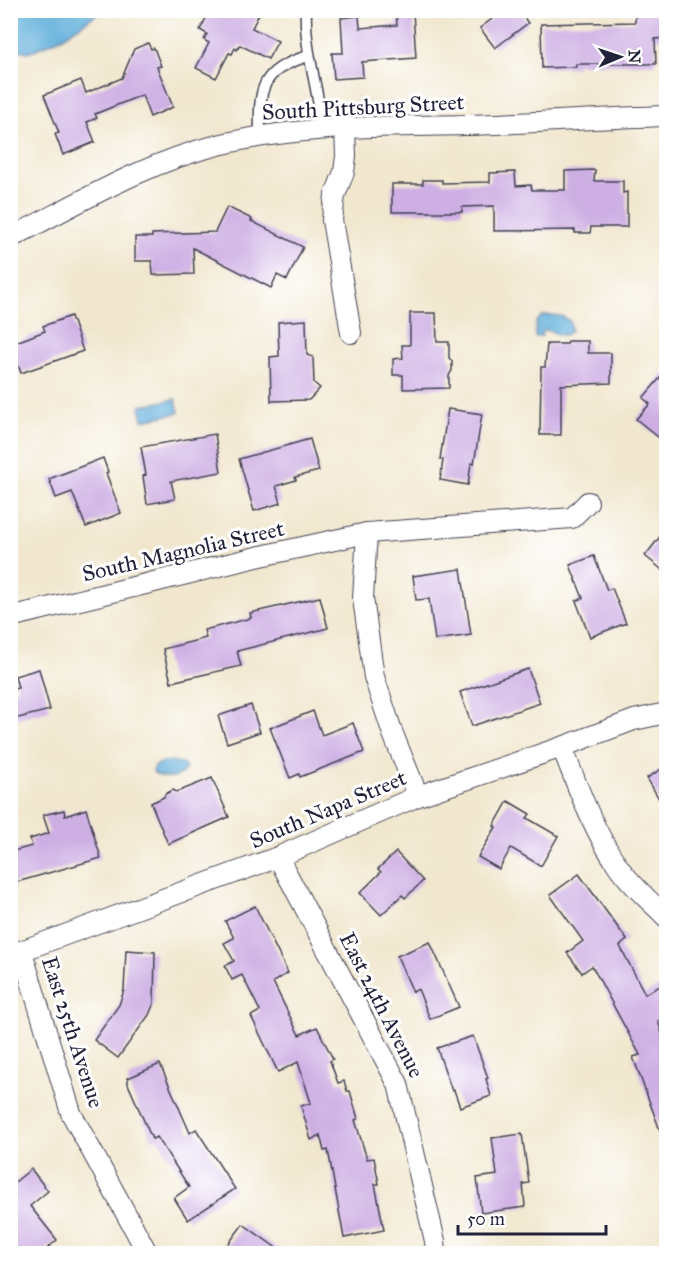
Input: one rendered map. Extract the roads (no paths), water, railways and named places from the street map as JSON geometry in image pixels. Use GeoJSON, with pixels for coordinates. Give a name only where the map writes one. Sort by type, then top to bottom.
{"type":"FeatureCollection","features":[{"type":"Feature","properties":{"kind":"street","name":"South Pittsburg Street"},"geometry":{"type":"LineString","coordinates":[[10,238],[147,168],[216,145],[260,136],[322,129],[666,116]]}},
{"type":"Feature","properties":{"kind":"street"},"geometry":{"type":"LineString","coordinates":[[345,128],[344,172],[335,195],[332,220],[351,333]]}},
{"type":"Feature","properties":{"kind":"street","name":"South Magnolia Street"},"geometry":{"type":"LineString","coordinates":[[10,617],[261,556],[367,533],[572,518],[588,502]]}},
{"type":"Feature","properties":{"kind":"street"},"geometry":{"type":"LineString","coordinates":[[367,533],[363,598],[374,677],[393,734],[418,796]]}},
{"type":"Feature","properties":{"kind":"street","name":"South Napa Street"},"geometry":{"type":"LineString","coordinates":[[16,953],[278,857],[418,796],[634,720],[666,713]]}},
{"type":"Feature","properties":{"kind":"street"},"geometry":{"type":"LineString","coordinates":[[562,747],[585,808],[618,866],[666,917]]}},
{"type":"Feature","properties":{"kind":"street","name":"East 24th Avenue"},"geometry":{"type":"LineString","coordinates":[[278,857],[398,1084],[435,1241],[436,1254]]}},
{"type":"Feature","properties":{"kind":"street","name":"East 25th Avenue"},"geometry":{"type":"LineString","coordinates":[[16,953],[70,1113],[148,1254]]}},
{"type":"Feature","properties":{"kind":"lane"},"geometry":{"type":"LineString","coordinates":[[306,10],[305,34],[308,56],[320,102],[322,129]]}},
{"type":"Feature","properties":{"kind":"lane"},"geometry":{"type":"LineString","coordinates":[[260,136],[259,99],[268,78],[287,62],[308,56]]}},
{"type":"Feature","properties":{"kind":"water"},"geometry":{"type":"Polygon","coordinates":[[[11,10],[101,11],[63,37],[30,52],[11,49],[11,10]]]}},
{"type":"Feature","properties":{"kind":"water"},"geometry":{"type":"Polygon","coordinates":[[[542,316],[561,316],[570,321],[571,331],[561,335],[545,330],[542,336],[535,337],[536,322],[542,316]]]}},
{"type":"Feature","properties":{"kind":"water"},"geometry":{"type":"Polygon","coordinates":[[[176,399],[179,413],[143,420],[140,406],[176,399]]]}},
{"type":"Feature","properties":{"kind":"water"},"geometry":{"type":"Polygon","coordinates":[[[171,761],[183,764],[186,768],[180,775],[172,777],[155,774],[154,767],[171,761]]]}}]}
